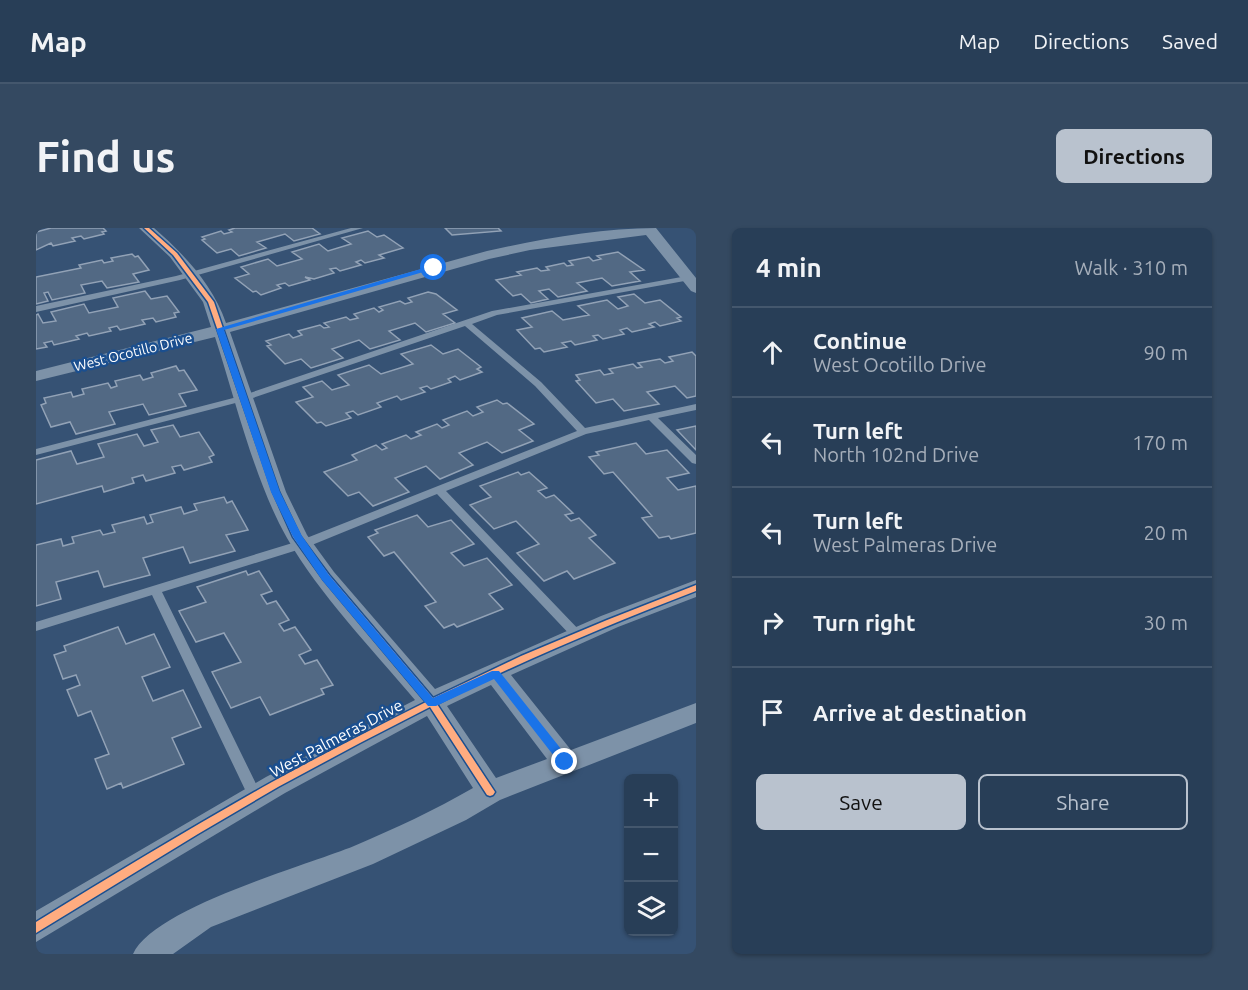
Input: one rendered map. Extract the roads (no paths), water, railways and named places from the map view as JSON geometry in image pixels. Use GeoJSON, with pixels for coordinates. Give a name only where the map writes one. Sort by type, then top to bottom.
{"type":"FeatureCollection","features":[{"type":"Feature","properties":{"kind":"street"},"geometry":{"type":"LineString","coordinates":[[146,228],[193,274],[211,302],[276,492],[303,544],[326,577],[432,703],[490,792]]}},
{"type":"Feature","properties":{"kind":"street"},"geometry":{"type":"LineString","coordinates":[[649,229],[691,278]]}},
{"type":"Feature","properties":{"kind":"street","name":"West Ocotillo Drive"},"geometry":{"type":"LineString","coordinates":[[36,376],[220,329],[487,255],[530,246],[649,229]]}},
{"type":"Feature","properties":{"kind":"street","name":"West Palmeras Drive"},"geometry":{"type":"LineString","coordinates":[[36,928],[255,796],[432,703],[578,636],[696,588]]}},
{"type":"Feature","properties":{"kind":"street"},"geometry":{"type":"LineString","coordinates":[[496,674],[565,762]]}},
{"type":"Feature","properties":{"kind":"street"},"geometry":{"type":"LineString","coordinates":[[148,954],[200,917],[363,855],[456,812],[490,792],[696,713]]}},
{"type":"Feature","properties":{"kind":"lane"},"geometry":{"type":"LineString","coordinates":[[36,309],[193,274],[359,228]]}},
{"type":"Feature","properties":{"kind":"lane"},"geometry":{"type":"LineString","coordinates":[[36,452],[244,398],[495,314],[691,278]]}},
{"type":"Feature","properties":{"kind":"lane"},"geometry":{"type":"LineString","coordinates":[[466,323],[538,384],[583,432]]}},
{"type":"Feature","properties":{"kind":"lane"},"geometry":{"type":"LineString","coordinates":[[36,627],[303,544],[583,432],[696,407]]}},
{"type":"Feature","properties":{"kind":"lane"},"geometry":{"type":"LineString","coordinates":[[651,417],[696,461]]}},
{"type":"Feature","properties":{"kind":"lane"},"geometry":{"type":"LineString","coordinates":[[440,490],[578,636]]}},
{"type":"Feature","properties":{"kind":"lane"},"geometry":{"type":"LineString","coordinates":[[155,590],[255,796]]}}]}
